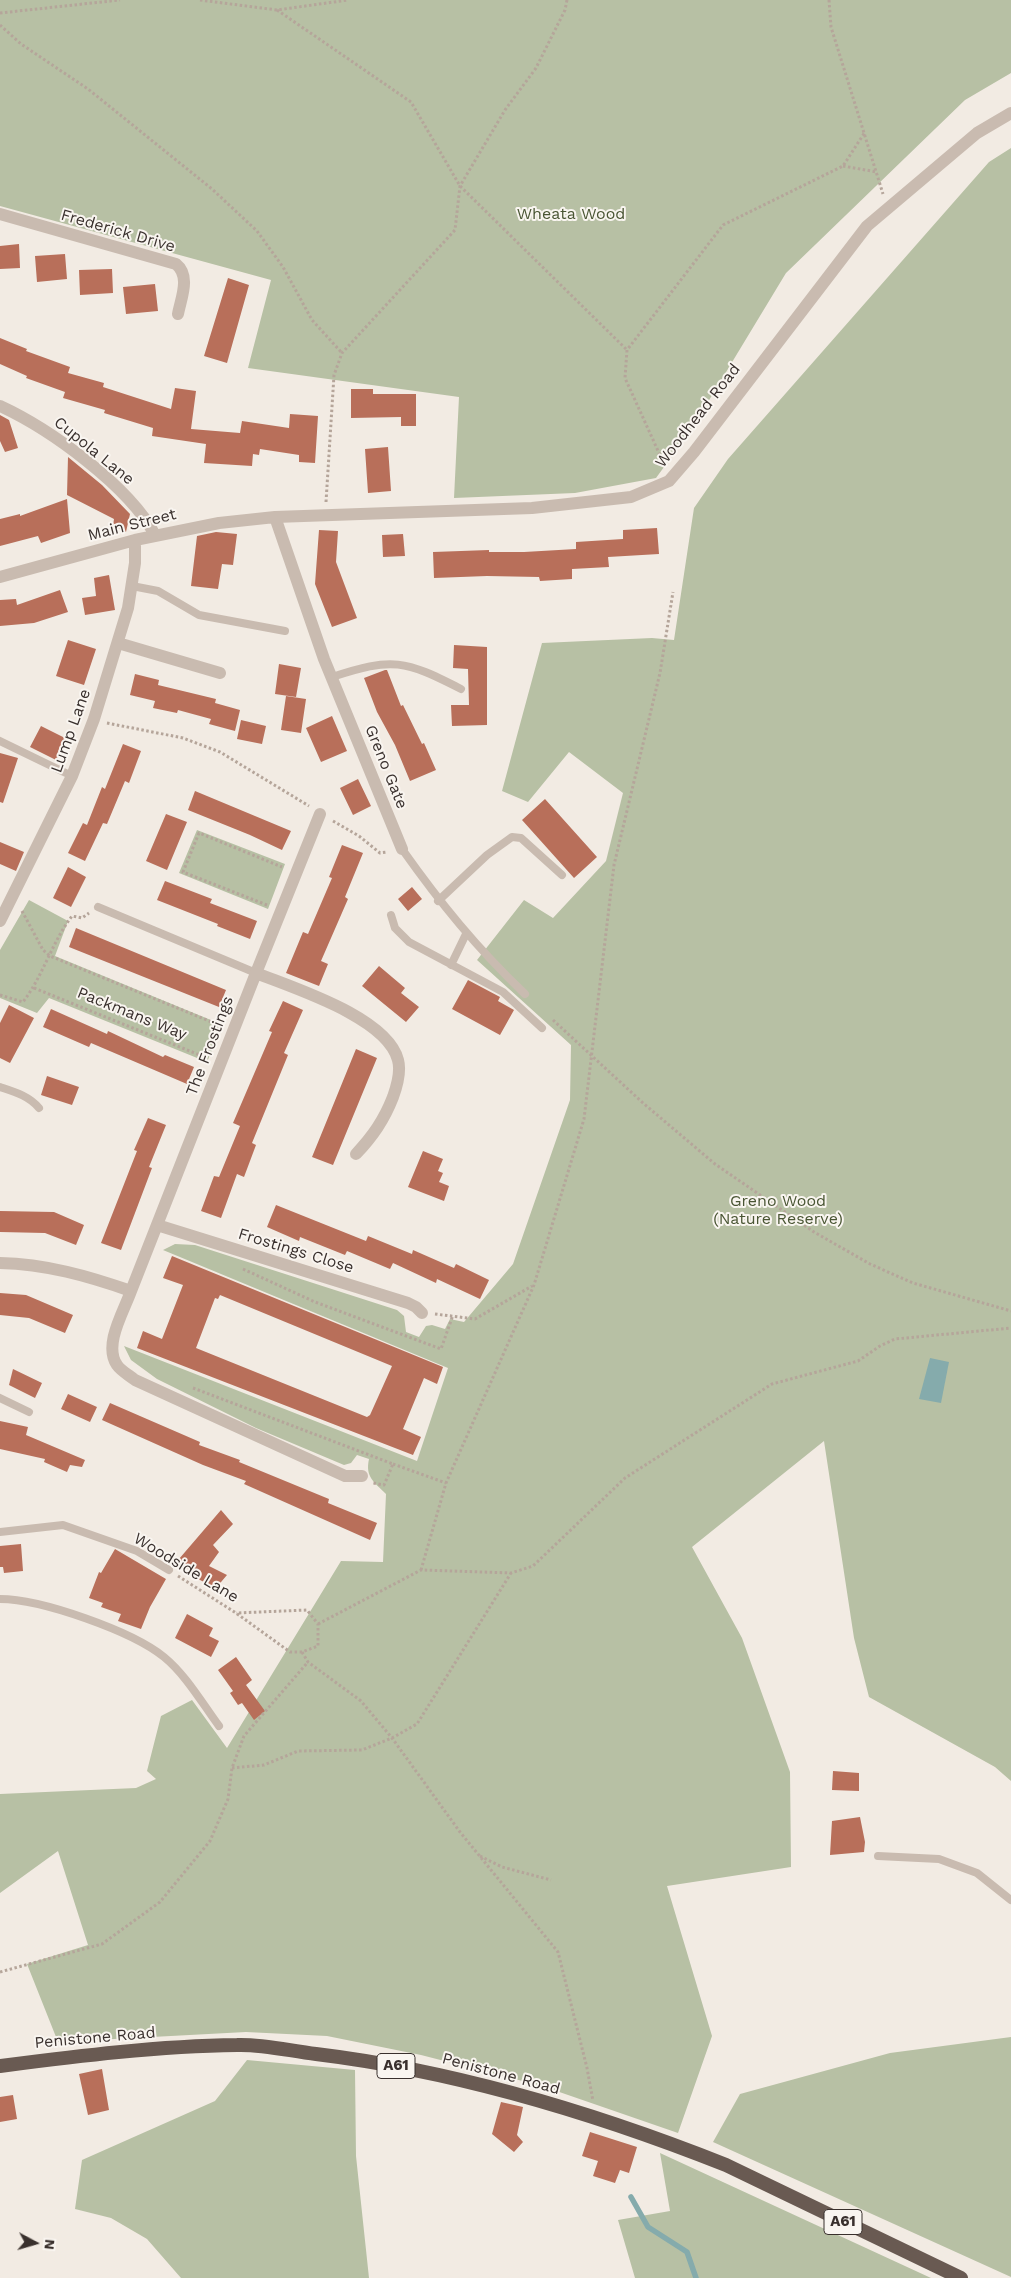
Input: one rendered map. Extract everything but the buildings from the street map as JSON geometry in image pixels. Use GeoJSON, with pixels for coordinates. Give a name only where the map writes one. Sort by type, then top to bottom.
{"type":"FeatureCollection","features":[{"type":"Feature","properties":{"kind":"highway","name":"Penistone Road"},"geometry":{"type":"LineString","coordinates":[[0,2066],[128,2052],[239,2045],[343,2057],[420,2070],[513,2093],[689,2150],[726,2165],[961,2278]]}},
{"type":"Feature","properties":{"kind":"street","name":"Woodhead Road"},"geometry":{"type":"LineString","coordinates":[[275,517],[466,511],[602,502],[631,497],[669,481],[694,452],[867,226],[977,133],[1011,113]]}},
{"type":"Feature","properties":{"kind":"street","name":"Frederick Drive"},"geometry":{"type":"LineString","coordinates":[[0,214],[176,264],[182,269],[185,277],[178,314]]}},
{"type":"Feature","properties":{"kind":"street","name":"Cupola Lane"},"geometry":{"type":"LineString","coordinates":[[0,406],[31,423],[87,462],[130,502],[155,535]]}},
{"type":"Feature","properties":{"kind":"street","name":"Main Street"},"geometry":{"type":"LineString","coordinates":[[0,577],[155,535],[200,526],[275,517]]}},
{"type":"Feature","properties":{"kind":"street","name":"Greno Gate"},"geometry":{"type":"LineString","coordinates":[[275,517],[332,677],[402,849]]}},
{"type":"Feature","properties":{"kind":"street","name":"Lump Lane"},"geometry":{"type":"LineString","coordinates":[[0,921],[72,776],[94,719],[118,643],[132,586],[135,540]]}},
{"type":"Feature","properties":{"kind":"street"},"geometry":{"type":"LineString","coordinates":[[118,643],[220,673]]}},
{"type":"Feature","properties":{"kind":"street","name":"The Frostings"},"geometry":{"type":"LineString","coordinates":[[320,814],[131,1291],[114,1337],[114,1360],[118,1367],[135,1380],[345,1476],[362,1476]]}},
{"type":"Feature","properties":{"kind":"street"},"geometry":{"type":"LineString","coordinates":[[256,973],[341,1007],[364,1020],[396,1052],[399,1061],[399,1073],[384,1120],[372,1137],[356,1154]]}},
{"type":"Feature","properties":{"kind":"street","name":"Frostings Close"},"geometry":{"type":"LineString","coordinates":[[157,1225],[408,1303],[422,1313]]}},
{"type":"Feature","properties":{"kind":"street"},"geometry":{"type":"LineString","coordinates":[[0,1263],[45,1266],[84,1274],[131,1291]]}},
{"type":"Feature","properties":{"kind":"lane"},"geometry":{"type":"LineString","coordinates":[[132,586],[158,591],[200,615],[285,631]]}},
{"type":"Feature","properties":{"kind":"lane"},"geometry":{"type":"LineString","coordinates":[[332,677],[370,665],[390,664],[422,669],[461,689]]}},
{"type":"Feature","properties":{"kind":"lane"},"geometry":{"type":"LineString","coordinates":[[0,740],[72,776]]}},
{"type":"Feature","properties":{"kind":"lane"},"geometry":{"type":"LineString","coordinates":[[438,900],[487,855],[512,837],[521,838],[562,875]]}},
{"type":"Feature","properties":{"kind":"lane","name":"Greno Gate"},"geometry":{"type":"LineString","coordinates":[[402,849],[438,900],[466,934],[525,994]]}},
{"type":"Feature","properties":{"kind":"lane"},"geometry":{"type":"LineString","coordinates":[[98,907],[256,973]]}},
{"type":"Feature","properties":{"kind":"lane"},"geometry":{"type":"LineString","coordinates":[[391,915],[395,928],[409,942],[503,992],[542,1028]]}},
{"type":"Feature","properties":{"kind":"lane"},"geometry":{"type":"LineString","coordinates":[[451,964],[466,934]]}},
{"type":"Feature","properties":{"kind":"lane"},"geometry":{"type":"LineString","coordinates":[[0,1087],[21,1094],[39,1108]]}},
{"type":"Feature","properties":{"kind":"lane"},"geometry":{"type":"LineString","coordinates":[[0,1398],[29,1412]]}},
{"type":"Feature","properties":{"kind":"lane","name":"Woodside Lane"},"geometry":{"type":"LineString","coordinates":[[0,1532],[63,1525],[137,1551],[169,1570]]}},
{"type":"Feature","properties":{"kind":"lane"},"geometry":{"type":"LineString","coordinates":[[0,1599],[42,1605],[123,1632],[164,1657],[181,1674],[219,1726]]}},
{"type":"Feature","properties":{"kind":"lane"},"geometry":{"type":"LineString","coordinates":[[878,1856],[939,1859],[977,1872],[1011,1900]]}},
{"type":"Feature","properties":{"kind":"path"},"geometry":{"type":"LineString","coordinates":[[0,13],[120,0]]}},
{"type":"Feature","properties":{"kind":"path"},"geometry":{"type":"LineString","coordinates":[[200,0],[278,10],[348,0]]}},
{"type":"Feature","properties":{"kind":"path"},"geometry":{"type":"LineString","coordinates":[[325,516],[334,375],[342,353],[454,230],[460,186],[505,110],[536,68],[565,10],[567,0]]}},
{"type":"Feature","properties":{"kind":"path"},"geometry":{"type":"LineString","coordinates":[[828,0],[831,27],[888,209]]}},
{"type":"Feature","properties":{"kind":"path"},"geometry":{"type":"LineString","coordinates":[[278,10],[411,102],[460,186],[627,350]]}},
{"type":"Feature","properties":{"kind":"path"},"geometry":{"type":"LineString","coordinates":[[0,25],[22,44],[88,89],[212,188],[250,225],[283,267],[312,320],[342,353]]}},
{"type":"Feature","properties":{"kind":"path"},"geometry":{"type":"LineString","coordinates":[[669,481],[666,466],[625,378],[627,350],[723,225],[843,166],[865,132]]}},
{"type":"Feature","properties":{"kind":"path"},"geometry":{"type":"LineString","coordinates":[[843,166],[877,172]]}},
{"type":"Feature","properties":{"kind":"path"},"geometry":{"type":"LineString","coordinates":[[421,1570],[446,1483],[534,1285],[584,1119],[614,865],[660,673],[673,592]]}},
{"type":"Feature","properties":{"kind":"path"},"geometry":{"type":"LineString","coordinates":[[94,719],[126,728],[183,738],[220,752],[359,836],[380,853],[402,849]]}},
{"type":"Feature","properties":{"kind":"path"},"geometry":{"type":"LineString","coordinates":[[281,910],[183,872],[199,833],[296,873]]}},
{"type":"Feature","properties":{"kind":"path"},"geometry":{"type":"LineString","coordinates":[[10,900],[20,908],[43,950],[50,956]]}},
{"type":"Feature","properties":{"kind":"path"},"geometry":{"type":"LineString","coordinates":[[0,995],[23,1002],[34,988],[65,925],[72,916],[82,918],[98,907]]}},
{"type":"Feature","properties":{"kind":"path","name":"Packmans Way"},"geometry":{"type":"LineString","coordinates":[[50,956],[233,1030]]}},
{"type":"Feature","properties":{"kind":"path","name":"Packmans Way"},"geometry":{"type":"LineString","coordinates":[[34,988],[221,1063]]}},
{"type":"Feature","properties":{"kind":"path"},"geometry":{"type":"LineString","coordinates":[[547,1014],[643,1103],[716,1164],[814,1232],[870,1264],[913,1282],[1011,1310]]}},
{"type":"Feature","properties":{"kind":"path"},"geometry":{"type":"LineString","coordinates":[[238,1268],[315,1302],[441,1349],[453,1315]]}},
{"type":"Feature","properties":{"kind":"path"},"geometry":{"type":"LineString","coordinates":[[422,1313],[475,1319],[534,1285]]}},
{"type":"Feature","properties":{"kind":"path"},"geometry":{"type":"LineString","coordinates":[[318,1624],[421,1570],[511,1573],[533,1566],[625,1478],[772,1384],[858,1361],[880,1346],[895,1340],[1011,1328]]}},
{"type":"Feature","properties":{"kind":"path"},"geometry":{"type":"LineString","coordinates":[[186,1385],[446,1483]]}},
{"type":"Feature","properties":{"kind":"path"},"geometry":{"type":"LineString","coordinates":[[362,1476],[375,1485],[384,1485],[393,1464]]}},
{"type":"Feature","properties":{"kind":"path","name":"Woodside Lane"},"geometry":{"type":"LineString","coordinates":[[169,1570],[236,1613],[290,1652],[302,1652]]}},
{"type":"Feature","properties":{"kind":"path"},"geometry":{"type":"LineString","coordinates":[[232,1768],[264,1765],[298,1751],[362,1750],[392,1738],[416,1724],[511,1573]]}},
{"type":"Feature","properties":{"kind":"path"},"geometry":{"type":"LineString","coordinates":[[236,1613],[307,1610],[318,1624],[318,1646],[302,1652],[308,1662],[361,1701],[392,1738],[477,1854],[558,1952],[588,2068],[596,2119]]}},
{"type":"Feature","properties":{"kind":"path"},"geometry":{"type":"LineString","coordinates":[[0,1972],[102,1944],[160,1902],[210,1841],[228,1799],[232,1768],[244,1736],[308,1662]]}},
{"type":"Feature","properties":{"kind":"path"},"geometry":{"type":"LineString","coordinates":[[477,1854],[502,1867],[551,1880]]}},
{"type":"Feature","properties":{"kind":"green space","name":"Wheata Wood"},"geometry":{"type":"Polygon","coordinates":[[[0,0],[1011,0],[1011,73],[965,100],[786,273],[691,430],[656,478],[575,493],[454,498],[459,397],[248,368],[271,280],[0,206],[0,0]]]}},
{"type":"Feature","properties":{"kind":"green space","name":"Greno Wood (Nature Reserve)"},"geometry":{"type":"Polygon","coordinates":[[[1011,148],[1011,1781],[995,1767],[869,1697],[854,1638],[824,1441],[692,1547],[742,1638],[790,1772],[791,1867],[667,1886],[712,2036],[678,2133],[542,2086],[421,2055],[327,2036],[246,2032],[58,2042],[27,1964],[88,1945],[58,1851],[0,1893],[0,1794],[136,1788],[156,1779],[147,1771],[161,1716],[192,1700],[227,1748],[341,1561],[383,1562],[386,1494],[369,1475],[369,1459],[357,1455],[351,1463],[344,1465],[256,1428],[157,1379],[131,1360],[124,1346],[417,1461],[448,1368],[163,1250],[175,1244],[195,1245],[397,1310],[404,1316],[406,1332],[419,1337],[426,1326],[432,1325],[445,1329],[450,1319],[464,1322],[513,1264],[570,1100],[571,1045],[477,960],[524,900],[553,918],[606,861],[623,793],[569,752],[528,802],[502,791],[542,643],[652,638],[674,640],[694,508],[728,459],[989,162],[1011,148]]]}},
{"type":"Feature","properties":{"kind":"green space"},"geometry":{"type":"Polygon","coordinates":[[[197,830],[285,864],[268,909],[179,873],[197,830]]]}},
{"type":"Feature","properties":{"kind":"green space"},"geometry":{"type":"Polygon","coordinates":[[[29,900],[68,921],[55,956],[223,1025],[207,1062],[49,998],[37,1013],[0,998],[0,950],[29,900]]]}},
{"type":"Feature","properties":{"kind":"green space"},"geometry":{"type":"Polygon","coordinates":[[[1011,2037],[1011,2277],[713,2142],[740,2094],[890,2053],[1011,2037]]]}},
{"type":"Feature","properties":{"kind":"green space"},"geometry":{"type":"Polygon","coordinates":[[[247,2060],[355,2070],[356,2156],[369,2278],[181,2278],[147,2239],[111,2218],[75,2209],[82,2160],[215,2101],[247,2060]]]}},
{"type":"Feature","properties":{"kind":"green space"},"geometry":{"type":"Polygon","coordinates":[[[660,2153],[931,2278],[635,2278],[618,2220],[670,2211],[660,2153]]]}},
{"type":"Feature","properties":{"kind":"water"},"geometry":{"type":"Polygon","coordinates":[[[930,1358],[949,1362],[941,1403],[919,1399],[930,1358]]]}},
{"type":"Feature","properties":{"kind":"waterway"},"geometry":{"type":"LineString","coordinates":[[631,2197],[648,2227],[687,2252],[696,2278]]}}]}
